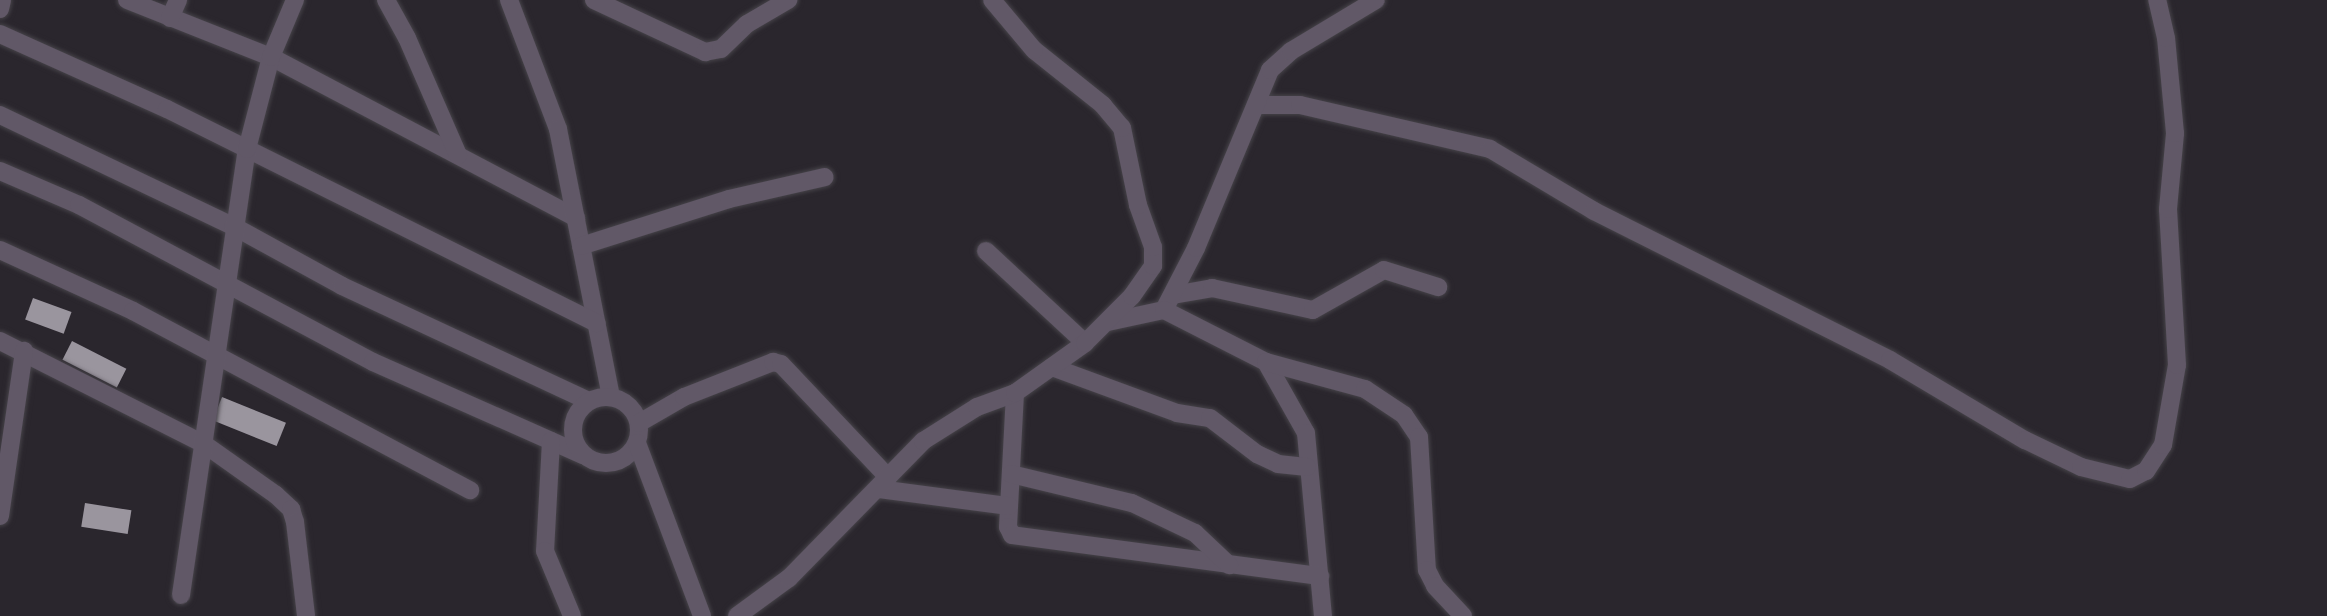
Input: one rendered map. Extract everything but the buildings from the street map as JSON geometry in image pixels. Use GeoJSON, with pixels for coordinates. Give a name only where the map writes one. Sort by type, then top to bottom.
{"type":"FeatureCollection","features":[{"type":"Feature","properties":{"kind":"street"},"geometry":{"type":"LineString","coordinates":[[0,9],[2,0]]}},
{"type":"Feature","properties":{"kind":"street"},"geometry":{"type":"LineString","coordinates":[[127,0],[271,57],[576,218]]}},
{"type":"Feature","properties":{"kind":"street"},"geometry":{"type":"LineString","coordinates":[[170,18],[178,0]]}},
{"type":"Feature","properties":{"kind":"street"},"geometry":{"type":"LineString","coordinates":[[181,595],[228,283],[233,226],[247,149],[271,57],[295,0]]}},
{"type":"Feature","properties":{"kind":"street"},"geometry":{"type":"LineString","coordinates":[[386,0],[407,38],[458,155]]}},
{"type":"Feature","properties":{"kind":"street"},"geometry":{"type":"LineString","coordinates":[[509,0],[558,129],[611,397]]}},
{"type":"Feature","properties":{"kind":"street"},"geometry":{"type":"LineString","coordinates":[[594,0],[705,52],[721,49],[747,24],[788,0]]}},
{"type":"Feature","properties":{"kind":"street"},"geometry":{"type":"LineString","coordinates":[[737,616],[789,578],[923,441],[949,422],[1015,393],[1084,343],[1108,322],[1145,279],[1155,256],[1138,205],[1127,141],[1109,111],[1034,50],[992,0]]}},
{"type":"Feature","properties":{"kind":"street"},"geometry":{"type":"LineString","coordinates":[[1168,302],[1270,70],[1291,51],[1376,0]]}},
{"type":"Feature","properties":{"kind":"street"},"geometry":{"type":"LineString","coordinates":[[1255,106],[1300,105],[1490,149],[1594,211],[1890,360],[2025,440],[2081,467],[2130,479],[2146,471],[2163,445],[2177,365],[2168,209],[2175,134],[2166,38],[2157,0]]}},
{"type":"Feature","properties":{"kind":"street"},"geometry":{"type":"LineString","coordinates":[[0,34],[247,149],[597,323]]}},
{"type":"Feature","properties":{"kind":"street"},"geometry":{"type":"LineString","coordinates":[[0,115],[233,226],[342,286],[589,401],[611,397],[629,406],[639,423],[637,443],[702,616]]}},
{"type":"Feature","properties":{"kind":"street"},"geometry":{"type":"LineString","coordinates":[[0,171],[79,205],[373,362],[594,461],[620,461],[637,443]]}},
{"type":"Feature","properties":{"kind":"street"},"geometry":{"type":"LineString","coordinates":[[580,246],[729,199],[825,177]]}},
{"type":"Feature","properties":{"kind":"street"},"geometry":{"type":"LineString","coordinates":[[0,250],[216,354],[470,489]]}},
{"type":"Feature","properties":{"kind":"street"},"geometry":{"type":"LineString","coordinates":[[986,251],[1084,343]]}},
{"type":"Feature","properties":{"kind":"street"},"geometry":{"type":"LineString","coordinates":[[1108,322],[1212,288],[1313,310],[1384,270],[1438,287]]}},
{"type":"Feature","properties":{"kind":"street"},"geometry":{"type":"LineString","coordinates":[[1168,302],[1266,362],[1365,388],[1404,415],[1419,437],[1427,569],[1435,586],[1464,616]]}},
{"type":"Feature","properties":{"kind":"street"},"geometry":{"type":"LineString","coordinates":[[0,341],[204,444],[291,509],[306,616]]}},
{"type":"Feature","properties":{"kind":"street"},"geometry":{"type":"LineString","coordinates":[[0,516],[24,351]]}},
{"type":"Feature","properties":{"kind":"street"},"geometry":{"type":"LineString","coordinates":[[639,423],[684,397],[773,362],[781,364],[883,483],[1009,506]]}},
{"type":"Feature","properties":{"kind":"street"},"geometry":{"type":"LineString","coordinates":[[1266,362],[1306,433],[1307,467],[1323,616]]}},
{"type":"Feature","properties":{"kind":"street"},"geometry":{"type":"LineString","coordinates":[[1052,367],[1177,413],[1210,418],[1257,454],[1278,464],[1307,467]]}},
{"type":"Feature","properties":{"kind":"street"},"geometry":{"type":"LineString","coordinates":[[1015,393],[1009,506],[1012,535],[1320,576]]}},
{"type":"Feature","properties":{"kind":"street"},"geometry":{"type":"LineString","coordinates":[[583,455],[572,432],[574,420],[589,401]]}},
{"type":"Feature","properties":{"kind":"street"},"geometry":{"type":"LineString","coordinates":[[551,441],[545,551],[572,616]]}},
{"type":"Feature","properties":{"kind":"street"},"geometry":{"type":"LineString","coordinates":[[1011,474],[1132,503],[1195,533],[1229,565]]}}]}
